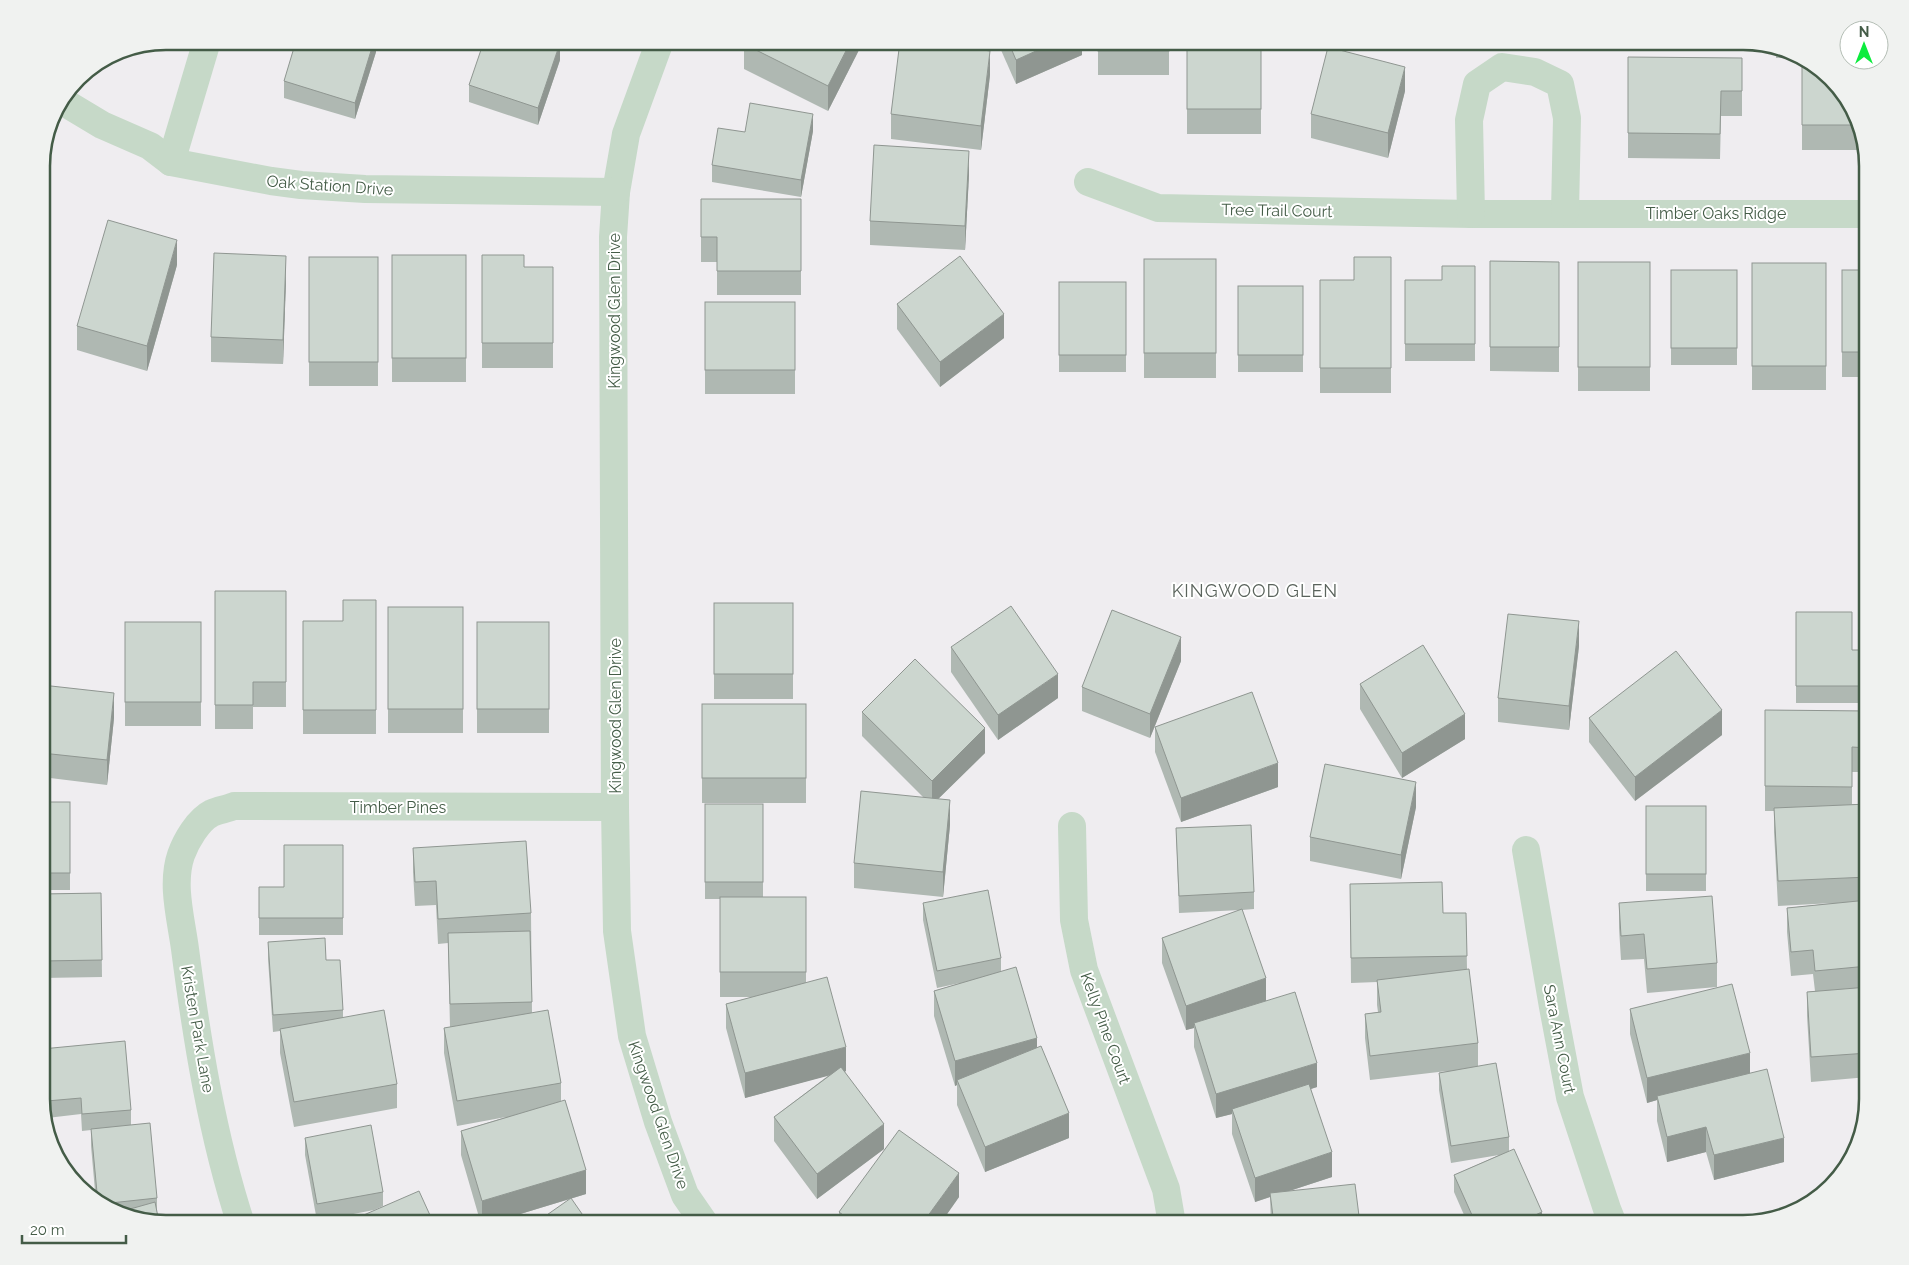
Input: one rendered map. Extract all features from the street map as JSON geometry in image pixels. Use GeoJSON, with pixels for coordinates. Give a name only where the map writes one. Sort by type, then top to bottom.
{"type":"FeatureCollection","features":[{"type":"Feature","properties":{"kind":"street"},"geometry":{"type":"LineString","coordinates":[[171,162],[204,50]]}},
{"type":"Feature","properties":{"kind":"street","name":"Kingwood Glen Drive"},"geometry":{"type":"LineString","coordinates":[[657,50],[626,134],[616,192],[613,237],[617,931],[632,1036],[658,1122],[686,1195],[699,1215]]}},
{"type":"Feature","properties":{"kind":"street"},"geometry":{"type":"LineString","coordinates":[[1471,214],[1469,120],[1478,84],[1502,67],[1535,72],[1560,84],[1566,118],[1564,212]]}},
{"type":"Feature","properties":{"kind":"street","name":"Oak Station Drive"},"geometry":{"type":"LineString","coordinates":[[68,105],[102,124],[150,146],[171,162],[301,186],[365,190],[616,192]]}},
{"type":"Feature","properties":{"kind":"street","name":"Tree Trail Court"},"geometry":{"type":"LineString","coordinates":[[1088,182],[1158,208],[1471,214],[1564,212]]}},
{"type":"Feature","properties":{"kind":"street","name":"Timber Oaks Ridge"},"geometry":{"type":"LineString","coordinates":[[1564,212],[1859,214]]}},
{"type":"Feature","properties":{"kind":"street","name":"Timber Pines"},"geometry":{"type":"LineString","coordinates":[[191,833],[210,814],[234,806],[615,807]]}},
{"type":"Feature","properties":{"kind":"street","name":"Kelly Pine Court"},"geometry":{"type":"LineString","coordinates":[[1072,826],[1074,920],[1084,970],[1166,1188],[1170,1215]]}},
{"type":"Feature","properties":{"kind":"street","name":"Kristen Park Lane"},"geometry":{"type":"LineString","coordinates":[[191,833],[181,857],[177,890],[190,988],[206,1081],[229,1186],[238,1215]]}},
{"type":"Feature","properties":{"kind":"street","name":"Sara Ann Court"},"geometry":{"type":"LineString","coordinates":[[1526,850],[1552,1008],[1570,1096],[1609,1215]]}},
{"type":"Feature","properties":{"kind":"building"},"geometry":{"type":"Polygon","coordinates":[[[293,50],[371,50],[355,103],[284,81],[293,50]]]}},
{"type":"Feature","properties":{"kind":"building"},"geometry":{"type":"Polygon","coordinates":[[[481,50],[558,50],[538,108],[469,85],[481,50]]]}},
{"type":"Feature","properties":{"kind":"building"},"geometry":{"type":"Polygon","coordinates":[[[756,50],[846,50],[828,86],[756,50]]]}},
{"type":"Feature","properties":{"kind":"building"},"geometry":{"type":"Polygon","coordinates":[[[899,50],[990,51],[981,126],[891,114],[899,50]]]}},
{"type":"Feature","properties":{"kind":"building"},"geometry":{"type":"Polygon","coordinates":[[[1012,50],[1038,50],[1016,60],[1012,50]]]}},
{"type":"Feature","properties":{"kind":"building"},"geometry":{"type":"Polygon","coordinates":[[[1098,50],[1169,50],[1169,51],[1098,50]]]}},
{"type":"Feature","properties":{"kind":"building"},"geometry":{"type":"Polygon","coordinates":[[[1187,50],[1261,50],[1261,109],[1187,109],[1187,50]]]}},
{"type":"Feature","properties":{"kind":"building"},"geometry":{"type":"Polygon","coordinates":[[[1327,50],[1340,50],[1405,67],[1388,133],[1311,114],[1327,50]]]}},
{"type":"Feature","properties":{"kind":"building"},"geometry":{"type":"Polygon","coordinates":[[[1628,57],[1742,58],[1742,91],[1721,91],[1720,134],[1628,133],[1628,57]]]}},
{"type":"Feature","properties":{"kind":"building"},"geometry":{"type":"Polygon","coordinates":[[[1802,67],[1830,90],[1847,115],[1851,125],[1802,125],[1802,67]]]}},
{"type":"Feature","properties":{"kind":"building"},"geometry":{"type":"Polygon","coordinates":[[[750,103],[813,114],[801,180],[712,165],[718,128],[745,132],[750,103]]]}},
{"type":"Feature","properties":{"kind":"building"},"geometry":{"type":"Polygon","coordinates":[[[874,145],[969,151],[965,226],[870,221],[874,145]]]}},
{"type":"Feature","properties":{"kind":"building"},"geometry":{"type":"Polygon","coordinates":[[[701,199],[801,199],[801,271],[717,271],[717,237],[701,237],[701,199]]]}},
{"type":"Feature","properties":{"kind":"building"},"geometry":{"type":"Polygon","coordinates":[[[108,220],[177,240],[147,346],[77,326],[108,220]]]}},
{"type":"Feature","properties":{"kind":"building"},"geometry":{"type":"Polygon","coordinates":[[[214,253],[286,256],[283,340],[211,337],[214,253]]]}},
{"type":"Feature","properties":{"kind":"building"},"geometry":{"type":"Polygon","coordinates":[[[392,255],[466,255],[466,358],[392,358],[392,255]]]}},
{"type":"Feature","properties":{"kind":"building"},"geometry":{"type":"Polygon","coordinates":[[[482,255],[524,255],[524,267],[553,267],[553,343],[482,343],[482,255]]]}},
{"type":"Feature","properties":{"kind":"building"},"geometry":{"type":"Polygon","coordinates":[[[960,256],[1004,314],[940,362],[897,304],[960,256]]]}},
{"type":"Feature","properties":{"kind":"building"},"geometry":{"type":"Polygon","coordinates":[[[309,257],[378,257],[378,362],[309,362],[309,257]]]}},
{"type":"Feature","properties":{"kind":"building"},"geometry":{"type":"Polygon","coordinates":[[[1354,257],[1391,257],[1391,368],[1320,368],[1320,280],[1354,280],[1354,257]]]}},
{"type":"Feature","properties":{"kind":"building"},"geometry":{"type":"Polygon","coordinates":[[[1144,259],[1216,259],[1216,353],[1144,353],[1144,259]]]}},
{"type":"Feature","properties":{"kind":"building"},"geometry":{"type":"Polygon","coordinates":[[[1490,261],[1559,262],[1559,347],[1490,347],[1490,261]]]}},
{"type":"Feature","properties":{"kind":"building"},"geometry":{"type":"Polygon","coordinates":[[[1578,262],[1650,262],[1650,367],[1578,367],[1578,262]]]}},
{"type":"Feature","properties":{"kind":"building"},"geometry":{"type":"Polygon","coordinates":[[[1752,263],[1826,263],[1826,366],[1752,366],[1752,263]]]}},
{"type":"Feature","properties":{"kind":"building"},"geometry":{"type":"Polygon","coordinates":[[[1442,266],[1475,266],[1475,344],[1405,344],[1405,280],[1442,280],[1442,266]]]}},
{"type":"Feature","properties":{"kind":"building"},"geometry":{"type":"Polygon","coordinates":[[[1671,270],[1737,270],[1737,348],[1671,348],[1671,270]]]}},
{"type":"Feature","properties":{"kind":"building"},"geometry":{"type":"Polygon","coordinates":[[[1842,270],[1859,270],[1859,352],[1842,352],[1842,270]]]}},
{"type":"Feature","properties":{"kind":"building"},"geometry":{"type":"Polygon","coordinates":[[[1059,282],[1126,282],[1126,355],[1059,355],[1059,282]]]}},
{"type":"Feature","properties":{"kind":"building"},"geometry":{"type":"Polygon","coordinates":[[[1238,286],[1303,286],[1303,355],[1238,355],[1238,286]]]}},
{"type":"Feature","properties":{"kind":"building"},"geometry":{"type":"Polygon","coordinates":[[[705,302],[795,302],[795,370],[705,370],[705,302]]]}},
{"type":"Feature","properties":{"kind":"building"},"geometry":{"type":"Polygon","coordinates":[[[215,591],[286,591],[286,682],[253,682],[253,705],[215,705],[215,591]]]}},
{"type":"Feature","properties":{"kind":"building"},"geometry":{"type":"Polygon","coordinates":[[[343,600],[376,600],[376,710],[303,710],[303,621],[343,621],[343,600]]]}},
{"type":"Feature","properties":{"kind":"building"},"geometry":{"type":"Polygon","coordinates":[[[714,603],[793,603],[793,674],[714,674],[714,603]]]}},
{"type":"Feature","properties":{"kind":"building"},"geometry":{"type":"Polygon","coordinates":[[[1011,606],[1058,674],[998,715],[951,647],[1011,606]]]}},
{"type":"Feature","properties":{"kind":"building"},"geometry":{"type":"Polygon","coordinates":[[[388,607],[463,607],[463,709],[388,709],[388,607]]]}},
{"type":"Feature","properties":{"kind":"building"},"geometry":{"type":"Polygon","coordinates":[[[1112,610],[1181,637],[1150,714],[1082,687],[1112,610]]]}},
{"type":"Feature","properties":{"kind":"building"},"geometry":{"type":"Polygon","coordinates":[[[1796,612],[1852,612],[1852,650],[1859,650],[1859,686],[1796,686],[1796,612]]]}},
{"type":"Feature","properties":{"kind":"building"},"geometry":{"type":"Polygon","coordinates":[[[1508,614],[1579,621],[1569,706],[1498,698],[1508,614]]]}},
{"type":"Feature","properties":{"kind":"building"},"geometry":{"type":"Polygon","coordinates":[[[125,622],[201,622],[201,702],[125,702],[125,622]]]}},
{"type":"Feature","properties":{"kind":"building"},"geometry":{"type":"Polygon","coordinates":[[[477,622],[549,622],[549,709],[477,709],[477,622]]]}},
{"type":"Feature","properties":{"kind":"building"},"geometry":{"type":"Polygon","coordinates":[[[1423,645],[1465,714],[1402,753],[1360,684],[1423,645]]]}},
{"type":"Feature","properties":{"kind":"building"},"geometry":{"type":"Polygon","coordinates":[[[1676,651],[1722,710],[1635,777],[1589,718],[1676,651]]]}},
{"type":"Feature","properties":{"kind":"building"},"geometry":{"type":"Polygon","coordinates":[[[915,659],[985,728],[932,781],[862,712],[915,659]]]}},
{"type":"Feature","properties":{"kind":"building"},"geometry":{"type":"Polygon","coordinates":[[[50,686],[114,693],[107,760],[50,754],[50,686]]]}},
{"type":"Feature","properties":{"kind":"building"},"geometry":{"type":"Polygon","coordinates":[[[1252,692],[1278,763],[1181,798],[1155,727],[1252,692]]]}},
{"type":"Feature","properties":{"kind":"building"},"geometry":{"type":"Polygon","coordinates":[[[702,704],[806,704],[806,778],[702,778],[702,704]]]}},
{"type":"Feature","properties":{"kind":"building"},"geometry":{"type":"Polygon","coordinates":[[[1765,710],[1859,711],[1859,747],[1852,747],[1852,787],[1765,786],[1765,710]]]}},
{"type":"Feature","properties":{"kind":"building"},"geometry":{"type":"Polygon","coordinates":[[[1325,764],[1416,782],[1401,855],[1310,837],[1325,764]]]}},
{"type":"Feature","properties":{"kind":"building"},"geometry":{"type":"Polygon","coordinates":[[[861,791],[950,800],[943,872],[854,863],[861,791]]]}},
{"type":"Feature","properties":{"kind":"building"},"geometry":{"type":"Polygon","coordinates":[[[50,802],[70,802],[70,873],[50,873],[50,802]]]}},
{"type":"Feature","properties":{"kind":"building"},"geometry":{"type":"Polygon","coordinates":[[[705,804],[763,804],[763,882],[705,882],[705,804]]]}},
{"type":"Feature","properties":{"kind":"building"},"geometry":{"type":"Polygon","coordinates":[[[1859,804],[1859,877],[1778,881],[1774,808],[1859,804]]]}},
{"type":"Feature","properties":{"kind":"building"},"geometry":{"type":"Polygon","coordinates":[[[1646,806],[1706,806],[1706,874],[1646,874],[1646,806]]]}},
{"type":"Feature","properties":{"kind":"building"},"geometry":{"type":"Polygon","coordinates":[[[1251,825],[1254,892],[1179,896],[1176,828],[1251,825]]]}},
{"type":"Feature","properties":{"kind":"building"},"geometry":{"type":"Polygon","coordinates":[[[526,841],[531,913],[438,919],[436,881],[415,882],[413,848],[526,841]]]}},
{"type":"Feature","properties":{"kind":"building"},"geometry":{"type":"Polygon","coordinates":[[[284,845],[343,845],[343,918],[259,918],[259,887],[284,887],[284,845]]]}},
{"type":"Feature","properties":{"kind":"building"},"geometry":{"type":"Polygon","coordinates":[[[1442,882],[1443,913],[1466,913],[1467,956],[1351,958],[1350,884],[1442,882]]]}},
{"type":"Feature","properties":{"kind":"building"},"geometry":{"type":"Polygon","coordinates":[[[988,890],[1001,958],[937,971],[923,903],[988,890]]]}},
{"type":"Feature","properties":{"kind":"building"},"geometry":{"type":"Polygon","coordinates":[[[101,893],[102,960],[50,961],[50,894],[101,893]]]}},
{"type":"Feature","properties":{"kind":"building"},"geometry":{"type":"Polygon","coordinates":[[[1712,896],[1717,963],[1647,969],[1644,934],[1621,936],[1619,903],[1712,896]]]}},
{"type":"Feature","properties":{"kind":"building"},"geometry":{"type":"Polygon","coordinates":[[[720,897],[806,897],[806,972],[720,972],[720,897]]]}},
{"type":"Feature","properties":{"kind":"building"},"geometry":{"type":"Polygon","coordinates":[[[1859,901],[1859,967],[1815,971],[1813,950],[1791,952],[1787,908],[1859,901]]]}},
{"type":"Feature","properties":{"kind":"building"},"geometry":{"type":"Polygon","coordinates":[[[1242,909],[1266,978],[1186,1006],[1162,938],[1242,909]]]}},
{"type":"Feature","properties":{"kind":"building"},"geometry":{"type":"Polygon","coordinates":[[[530,931],[532,1002],[450,1004],[448,933],[530,931]]]}},
{"type":"Feature","properties":{"kind":"building"},"geometry":{"type":"Polygon","coordinates":[[[325,938],[326,960],[340,960],[343,1010],[273,1015],[268,942],[325,938]]]}},
{"type":"Feature","properties":{"kind":"building"},"geometry":{"type":"Polygon","coordinates":[[[1016,967],[1037,1038],[955,1061],[934,991],[1016,967]]]}},
{"type":"Feature","properties":{"kind":"building"},"geometry":{"type":"Polygon","coordinates":[[[1469,969],[1478,1043],[1370,1056],[1365,1014],[1381,1012],[1377,980],[1469,969]]]}},
{"type":"Feature","properties":{"kind":"building"},"geometry":{"type":"Polygon","coordinates":[[[827,977],[846,1047],[745,1073],[726,1004],[827,977]]]}},
{"type":"Feature","properties":{"kind":"building"},"geometry":{"type":"Polygon","coordinates":[[[1732,984],[1750,1053],[1647,1078],[1630,1009],[1732,984]]]}},
{"type":"Feature","properties":{"kind":"building"},"geometry":{"type":"Polygon","coordinates":[[[1859,988],[1859,1054],[1811,1057],[1807,992],[1859,988]]]}},
{"type":"Feature","properties":{"kind":"building"},"geometry":{"type":"Polygon","coordinates":[[[1295,992],[1317,1063],[1216,1094],[1194,1023],[1295,992]]]}},
{"type":"Feature","properties":{"kind":"building"},"geometry":{"type":"Polygon","coordinates":[[[384,1010],[397,1084],[294,1102],[280,1029],[384,1010]]]}},
{"type":"Feature","properties":{"kind":"building"},"geometry":{"type":"Polygon","coordinates":[[[548,1010],[561,1083],[457,1101],[444,1028],[548,1010]]]}},
{"type":"Feature","properties":{"kind":"building"},"geometry":{"type":"Polygon","coordinates":[[[125,1041],[131,1110],[82,1114],[81,1098],[50,1101],[50,1048],[125,1041]]]}},
{"type":"Feature","properties":{"kind":"building"},"geometry":{"type":"Polygon","coordinates":[[[1041,1046],[1069,1113],[985,1147],[957,1080],[1041,1046]]]}},
{"type":"Feature","properties":{"kind":"building"},"geometry":{"type":"Polygon","coordinates":[[[1496,1063],[1509,1137],[1451,1146],[1439,1073],[1496,1063]]]}},
{"type":"Feature","properties":{"kind":"building"},"geometry":{"type":"Polygon","coordinates":[[[841,1067],[884,1124],[817,1174],[774,1117],[841,1067]]]}},
{"type":"Feature","properties":{"kind":"building"},"geometry":{"type":"Polygon","coordinates":[[[1767,1069],[1784,1138],[1714,1155],[1706,1127],[1667,1137],[1657,1096],[1767,1069]]]}},
{"type":"Feature","properties":{"kind":"building"},"geometry":{"type":"Polygon","coordinates":[[[1309,1084],[1332,1152],[1255,1178],[1232,1109],[1309,1084]]]}},
{"type":"Feature","properties":{"kind":"building"},"geometry":{"type":"Polygon","coordinates":[[[565,1100],[586,1170],[482,1201],[461,1131],[565,1100]]]}},
{"type":"Feature","properties":{"kind":"building"},"geometry":{"type":"Polygon","coordinates":[[[150,1123],[157,1198],[114,1203],[97,1192],[91,1129],[150,1123]]]}},
{"type":"Feature","properties":{"kind":"building"},"geometry":{"type":"Polygon","coordinates":[[[371,1125],[383,1192],[317,1204],[305,1138],[371,1125]]]}},
{"type":"Feature","properties":{"kind":"building"},"geometry":{"type":"Polygon","coordinates":[[[899,1130],[959,1173],[929,1215],[843,1215],[839,1212],[899,1130]]]}},
{"type":"Feature","properties":{"kind":"building"},"geometry":{"type":"Polygon","coordinates":[[[1514,1149],[1542,1212],[1535,1215],[1472,1215],[1454,1175],[1514,1149]]]}},
{"type":"Feature","properties":{"kind":"building"},"geometry":{"type":"Polygon","coordinates":[[[1355,1184],[1359,1215],[1273,1215],[1270,1193],[1355,1184]]]}},
{"type":"Feature","properties":{"kind":"building"},"geometry":{"type":"Polygon","coordinates":[[[419,1191],[430,1215],[364,1215],[419,1191]]]}},
{"type":"Feature","properties":{"kind":"building"},"geometry":{"type":"Polygon","coordinates":[[[571,1198],[583,1215],[547,1215],[571,1198]]]}},
{"type":"Feature","properties":{"kind":"building"},"geometry":{"type":"Polygon","coordinates":[[[155,1202],[158,1215],[144,1213],[130,1209],[155,1202]]]}},
{"type":"Feature","properties":{"kind":"district","name":"KINGWOOD GLEN"},"geometry":{"type":"Point","coordinates":[1255,591]}}]}
